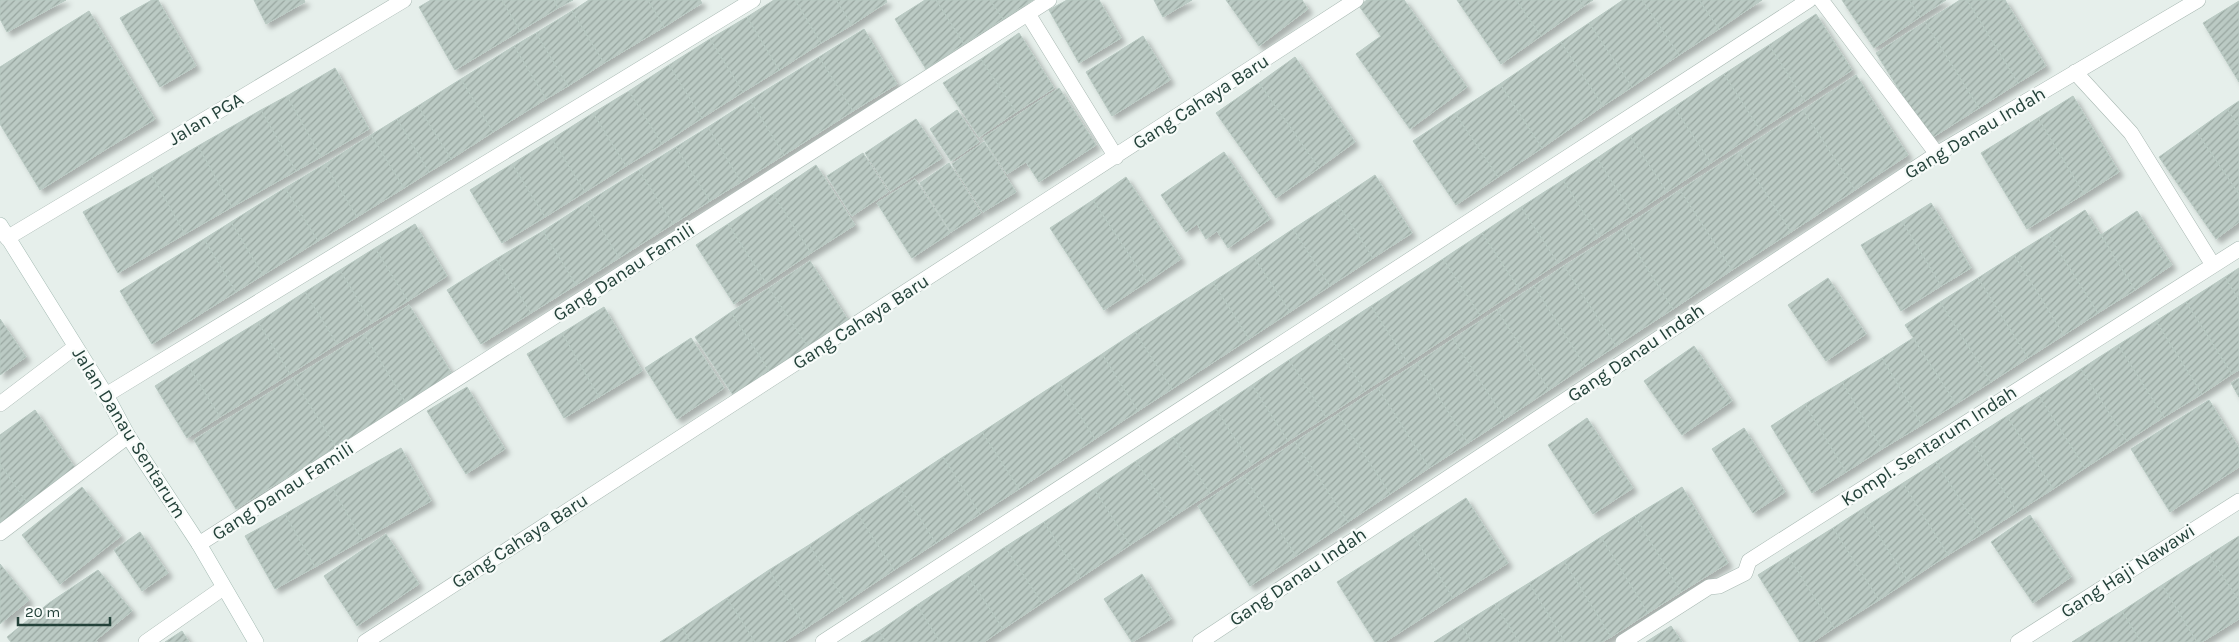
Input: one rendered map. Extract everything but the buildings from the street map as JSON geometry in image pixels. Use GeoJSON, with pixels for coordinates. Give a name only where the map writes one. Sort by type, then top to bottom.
{"type":"FeatureCollection","features":[{"type":"Feature","properties":{"kind":"street","name":"Jalan PGA"},"geometry":{"type":"LineString","coordinates":[[4,231],[404,0]]}},
{"type":"Feature","properties":{"kind":"street"},"geometry":{"type":"LineString","coordinates":[[106,396],[753,0]]}},
{"type":"Feature","properties":{"kind":"street","name":"Gang Danau Famili"},"geometry":{"type":"LineString","coordinates":[[199,544],[1049,0]]}},
{"type":"Feature","properties":{"kind":"street","name":"Gang Cahaya Baru"},"geometry":{"type":"LineString","coordinates":[[365,642],[1356,0]]}},
{"type":"Feature","properties":{"kind":"street"},"geometry":{"type":"LineString","coordinates":[[823,642],[1809,0]]}},
{"type":"Feature","properties":{"kind":"street"},"geometry":{"type":"LineString","coordinates":[[1821,0],[1937,154]]}},
{"type":"Feature","properties":{"kind":"street","name":"Gang Danau Indah"},"geometry":{"type":"LineString","coordinates":[[1200,642],[1937,154],[2198,0]]}},
{"type":"Feature","properties":{"kind":"street"},"geometry":{"type":"LineString","coordinates":[[1028,14],[1116,156]]}},
{"type":"Feature","properties":{"kind":"street"},"geometry":{"type":"LineString","coordinates":[[2076,72],[2131,133],[2213,265]]}},
{"type":"Feature","properties":{"kind":"street","name":"Jalan Danau Sentarum"},"geometry":{"type":"LineString","coordinates":[[4,231],[106,396],[128,436],[199,544],[256,642]]}},
{"type":"Feature","properties":{"kind":"street","name":"Kompl. Sentarum Indah"},"geometry":{"type":"LineString","coordinates":[[1623,642],[1709,587],[1719,586],[1745,573],[1749,561],[2239,249]]}},
{"type":"Feature","properties":{"kind":"street"},"geometry":{"type":"LineString","coordinates":[[0,404],[75,346]]}},
{"type":"Feature","properties":{"kind":"street"},"geometry":{"type":"LineString","coordinates":[[0,533],[128,436]]}},
{"type":"Feature","properties":{"kind":"street","name":"Gang Haji Nawawi"},"geometry":{"type":"LineString","coordinates":[[2018,642],[2239,501]]}},
{"type":"Feature","properties":{"kind":"street"},"geometry":{"type":"LineString","coordinates":[[146,642],[223,588]]}}]}
